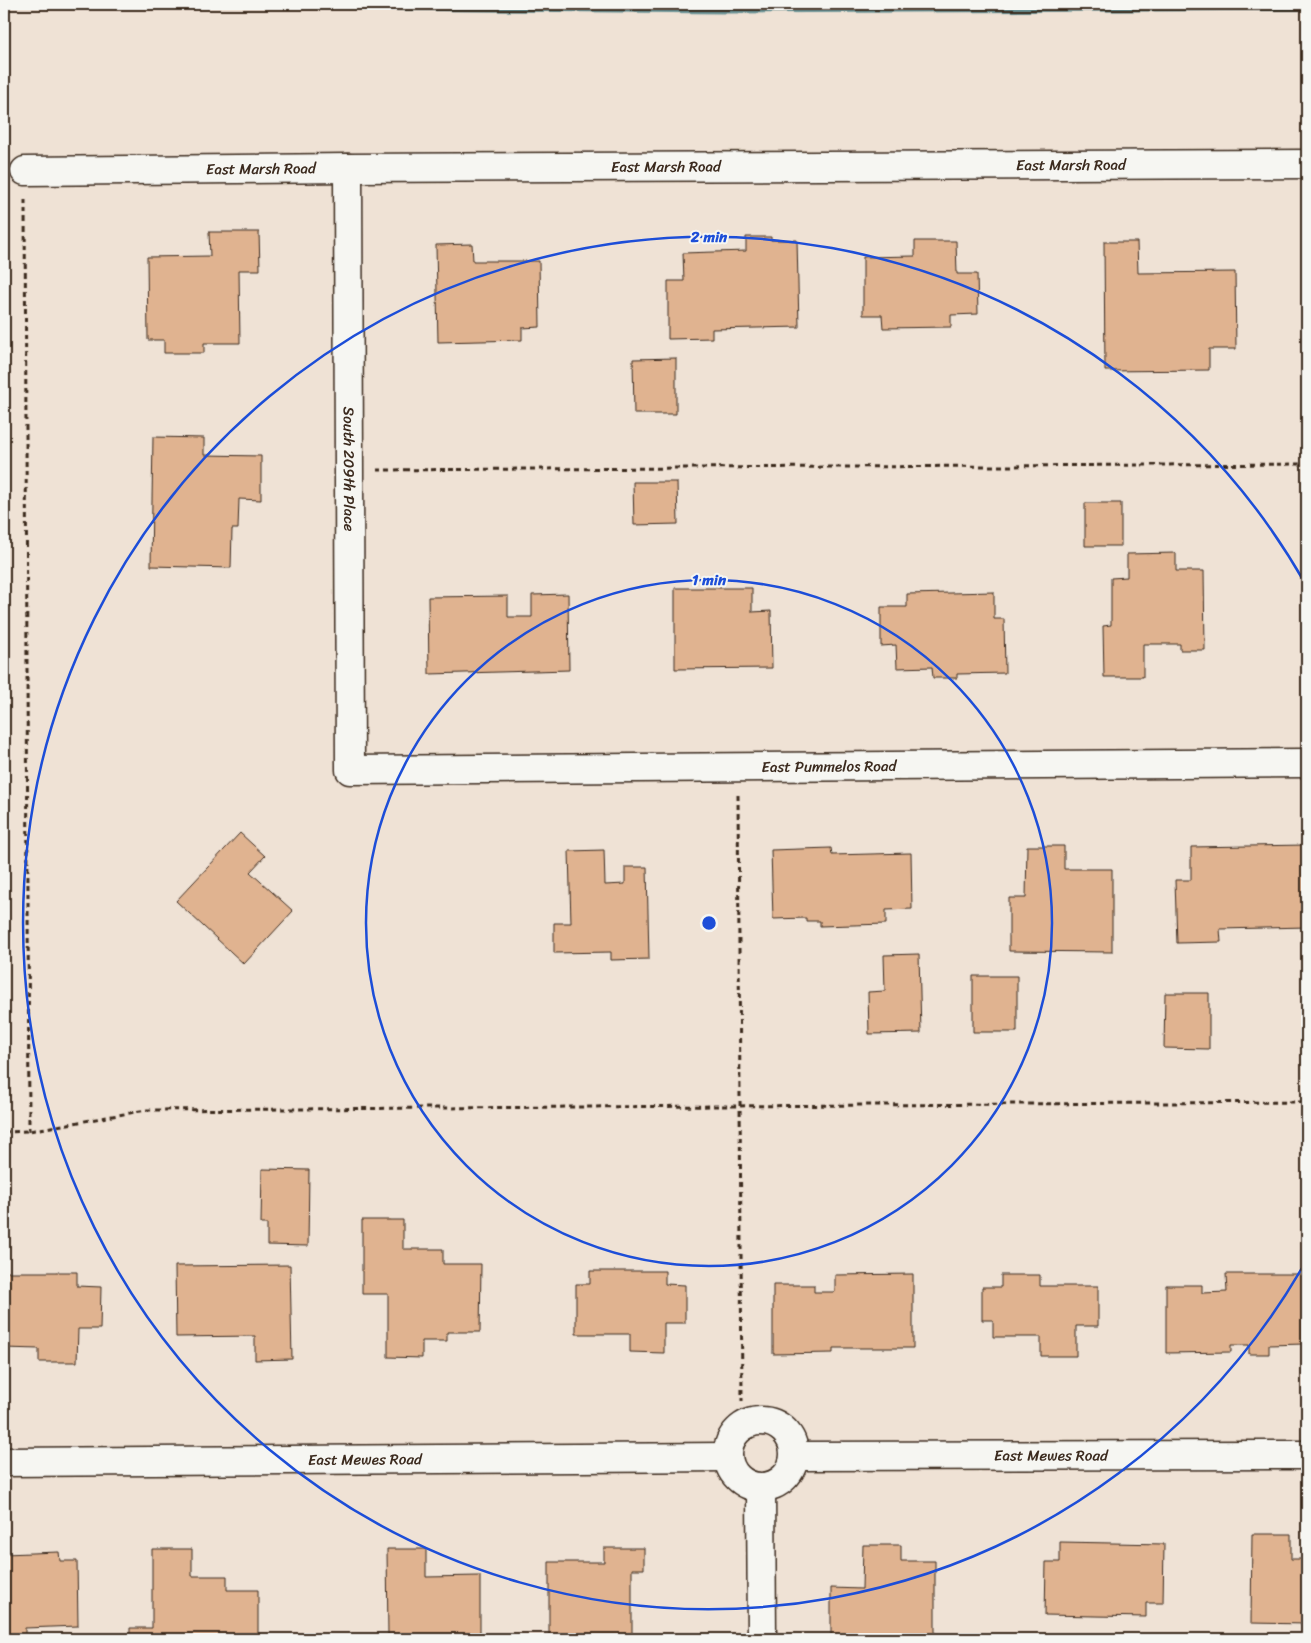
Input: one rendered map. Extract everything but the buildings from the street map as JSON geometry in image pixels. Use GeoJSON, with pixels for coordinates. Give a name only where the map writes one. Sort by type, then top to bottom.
{"type":"FeatureCollection","features":[{"type":"Feature","properties":{"kind":"street","name":"East Marsh Road"},"geometry":{"type":"LineString","coordinates":[[25,171],[1307,164]]}},
{"type":"Feature","properties":{"kind":"street","name":"South 209th Place"},"geometry":{"type":"LineString","coordinates":[[348,168],[350,770]]}},
{"type":"Feature","properties":{"kind":"street","name":"East Pummelos Road"},"geometry":{"type":"LineString","coordinates":[[350,770],[1307,763]]}},
{"type":"Feature","properties":{"kind":"street"},"geometry":{"type":"LineString","coordinates":[[772,1422],[785,1431],[794,1445],[795,1456],[794,1464],[784,1479],[778,1484],[761,1488],[742,1482],[730,1466],[728,1446],[740,1428],[750,1423],[772,1422]]}},
{"type":"Feature","properties":{"kind":"street","name":"East Mewes Road"},"geometry":{"type":"LineString","coordinates":[[795,1456],[1307,1456]]}},
{"type":"Feature","properties":{"kind":"street","name":"East Mewes Road"},"geometry":{"type":"LineString","coordinates":[[4,1462],[728,1457]]}},
{"type":"Feature","properties":{"kind":"street"},"geometry":{"type":"LineString","coordinates":[[761,1488],[762,1639]]}},
{"type":"Feature","properties":{"kind":"path"},"geometry":{"type":"LineString","coordinates":[[25,171],[28,1132]]}},
{"type":"Feature","properties":{"kind":"path"},"geometry":{"type":"LineString","coordinates":[[349,470],[1307,464]]}},
{"type":"Feature","properties":{"kind":"path"},"geometry":{"type":"LineString","coordinates":[[738,767],[742,1401]]}},
{"type":"Feature","properties":{"kind":"path"},"geometry":{"type":"LineString","coordinates":[[4,1132],[28,1132],[146,1110],[1307,1102]]}},
{"type":"Feature","properties":{"kind":"waterway"},"geometry":{"type":"LineString","coordinates":[[330,4],[727,9],[1307,6]]}}]}
